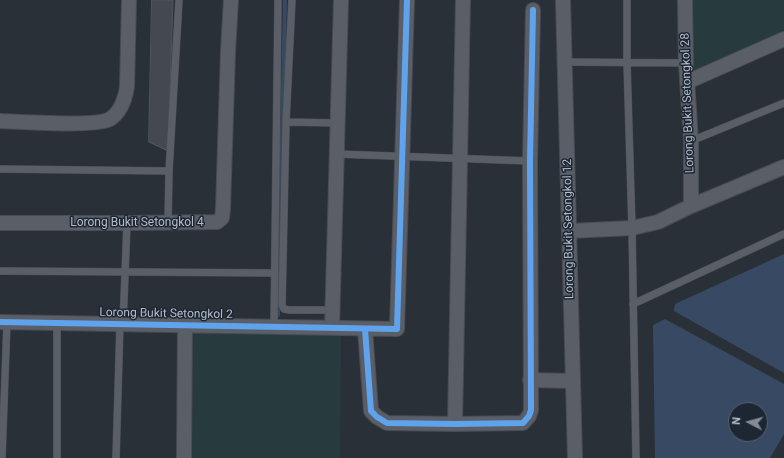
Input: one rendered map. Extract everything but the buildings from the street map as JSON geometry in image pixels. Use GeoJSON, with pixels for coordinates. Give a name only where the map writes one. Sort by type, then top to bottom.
{"type":"FeatureCollection","features":[{"type":"Feature","properties":{"kind":"street"},"geometry":{"type":"LineString","coordinates":[[0,121],[90,123],[109,120],[119,112],[126,97],[128,87],[130,0]]}},
{"type":"Feature","properties":{"kind":"street","name":"Lorong Bukit Setongkol 4"},"geometry":{"type":"LineString","coordinates":[[0,223],[127,224],[217,222],[222,218],[224,209],[230,0]]}},
{"type":"Feature","properties":{"kind":"street"},"geometry":{"type":"LineString","coordinates":[[332,328],[341,0]]}},
{"type":"Feature","properties":{"kind":"street"},"geometry":{"type":"LineString","coordinates":[[403,157],[407,0]]}},
{"type":"Feature","properties":{"kind":"street"},"geometry":{"type":"LineString","coordinates":[[455,424],[463,0]]}},
{"type":"Feature","properties":{"kind":"street","name":"Lorong Bukit Setongkol 12"},"geometry":{"type":"LineString","coordinates":[[563,0],[575,458]]}},
{"type":"Feature","properties":{"kind":"street","name":"Lorong Bukit Setongkol 28"},"geometry":{"type":"LineString","coordinates":[[685,0],[686,63],[691,141],[690,206]]}},
{"type":"Feature","properties":{"kind":"street"},"geometry":{"type":"LineString","coordinates":[[365,329],[371,411],[387,423],[523,423],[529,416],[531,410],[530,161],[533,10]]}},
{"type":"Feature","properties":{"kind":"street"},"geometry":{"type":"LineString","coordinates":[[687,82],[784,39]]}},
{"type":"Feature","properties":{"kind":"street","name":"Lorong Bukit Setongkol 2"},"geometry":{"type":"LineString","coordinates":[[4,322],[397,329],[403,157]]}},
{"type":"Feature","properties":{"kind":"street"},"geometry":{"type":"LineString","coordinates":[[569,231],[632,228],[658,222],[690,206],[784,167]]}},
{"type":"Feature","properties":{"kind":"street"},"geometry":{"type":"LineString","coordinates":[[184,458],[186,326]]}},
{"type":"Feature","properties":{"kind":"street"},"geometry":{"type":"LineString","coordinates":[[530,380],[573,381]]}},
{"type":"Feature","properties":{"kind":"lane"},"geometry":{"type":"LineString","coordinates":[[168,223],[169,171],[179,0]]}},
{"type":"Feature","properties":{"kind":"lane"},"geometry":{"type":"LineString","coordinates":[[274,327],[278,0]]}},
{"type":"Feature","properties":{"kind":"lane"},"geometry":{"type":"LineString","coordinates":[[292,0],[286,122],[282,305],[284,309],[289,310],[333,310]]}},
{"type":"Feature","properties":{"kind":"lane"},"geometry":{"type":"LineString","coordinates":[[627,0],[627,63],[632,228],[636,458]]}},
{"type":"Feature","properties":{"kind":"lane"},"geometry":{"type":"LineString","coordinates":[[565,62],[686,63]]}},
{"type":"Feature","properties":{"kind":"lane"},"geometry":{"type":"LineString","coordinates":[[691,141],[784,103]]}},
{"type":"Feature","properties":{"kind":"lane"},"geometry":{"type":"LineString","coordinates":[[286,122],[338,123]]}},
{"type":"Feature","properties":{"kind":"lane"},"geometry":{"type":"LineString","coordinates":[[337,154],[530,161]]}},
{"type":"Feature","properties":{"kind":"lane"},"geometry":{"type":"LineString","coordinates":[[0,169],[169,171]]}},
{"type":"Feature","properties":{"kind":"lane"},"geometry":{"type":"LineString","coordinates":[[116,458],[121,324],[127,224]]}},
{"type":"Feature","properties":{"kind":"lane"},"geometry":{"type":"LineString","coordinates":[[633,304],[784,234]]}},
{"type":"Feature","properties":{"kind":"lane"},"geometry":{"type":"LineString","coordinates":[[0,271],[275,273]]}},
{"type":"Feature","properties":{"kind":"lane"},"geometry":{"type":"LineString","coordinates":[[2,458],[4,322]]}},
{"type":"Feature","properties":{"kind":"lane"},"geometry":{"type":"LineString","coordinates":[[57,323],[57,458]]}},
{"type":"Feature","properties":{"kind":"green space"},"geometry":{"type":"Polygon","coordinates":[[[689,0],[784,0],[784,38],[688,78],[689,0]]]}},
{"type":"Feature","properties":{"kind":"green space"},"geometry":{"type":"Polygon","coordinates":[[[188,330],[341,332],[340,458],[185,458],[188,330]]]}},
{"type":"Feature","properties":{"kind":"water"},"geometry":{"type":"Polygon","coordinates":[[[784,254],[784,373],[674,311],[675,304],[784,254]]]}},
{"type":"Feature","properties":{"kind":"water"},"geometry":{"type":"Polygon","coordinates":[[[665,319],[784,384],[784,434],[770,458],[655,458],[653,325],[665,319]]]}},
{"type":"Feature","properties":{"kind":"waterway"},"geometry":{"type":"LineString","coordinates":[[278,315],[285,0]]}},
{"type":"Feature","properties":{"kind":"cycle path"},"geometry":{"type":"LineString","coordinates":[[0,322],[397,329],[407,0]]}},
{"type":"Feature","properties":{"kind":"cycle path"},"geometry":{"type":"LineString","coordinates":[[365,329],[371,411],[387,423],[523,423],[529,416],[531,410],[530,161],[533,10]]}}]}
